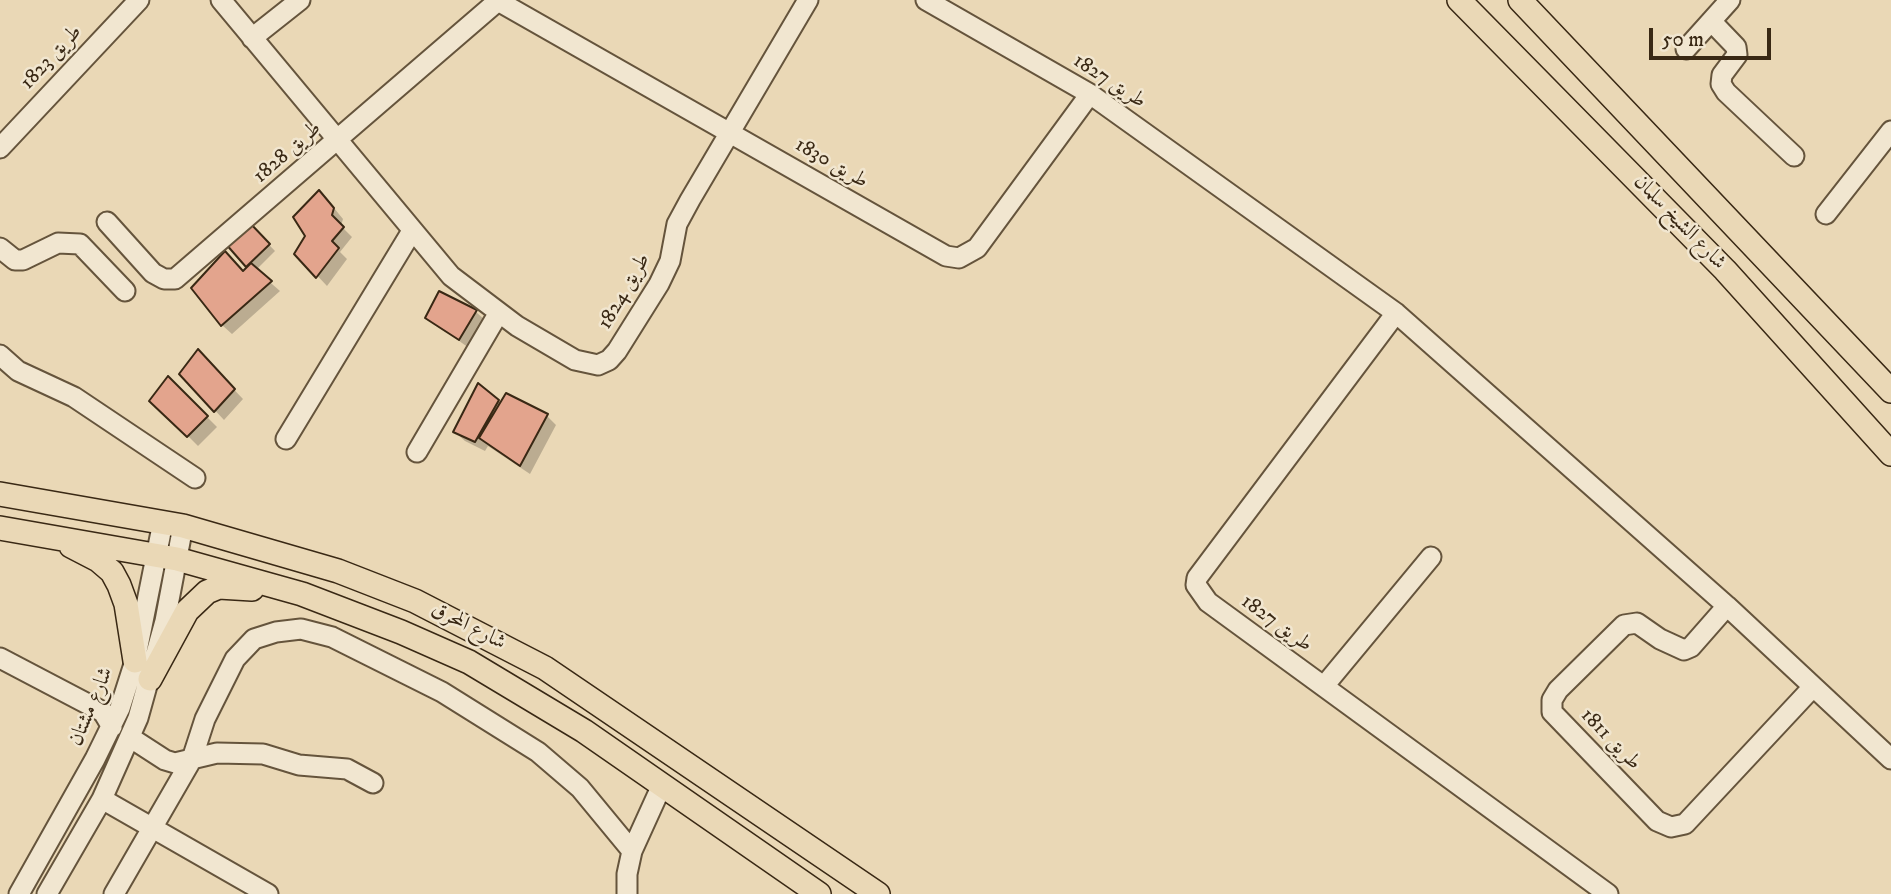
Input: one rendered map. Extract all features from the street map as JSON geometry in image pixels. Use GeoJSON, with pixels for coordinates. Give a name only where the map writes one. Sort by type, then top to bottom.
{"type":"FeatureCollection","features":[{"type":"Feature","properties":{"kind":"main road","name":"شارع الشيخ سلمان"},"geometry":{"type":"LineString","coordinates":[[1459,0],[1725,270],[1891,454]]}},
{"type":"Feature","properties":{"kind":"main road","name":"شارع الشيخ سلمان"},"geometry":{"type":"LineString","coordinates":[[1520,0],[1891,391]]}},
{"type":"Feature","properties":{"kind":"main road","name":"شارع المحرق"},"geometry":{"type":"LineString","coordinates":[[0,494],[173,524],[338,571],[415,601],[488,636],[600,703],[878,894]]}},
{"type":"Feature","properties":{"kind":"main road","name":"شارع المحرق"},"geometry":{"type":"LineString","coordinates":[[0,528],[167,557],[302,594],[469,662],[584,731],[819,894]]}},
{"type":"Feature","properties":{"kind":"main road"},"geometry":{"type":"LineString","coordinates":[[50,535],[98,560],[112,572],[126,604],[135,661]]}},
{"type":"Feature","properties":{"kind":"main road"},"geometry":{"type":"LineString","coordinates":[[150,679],[187,611],[207,592],[231,587],[302,594]]}},
{"type":"Feature","properties":{"kind":"street","name":"طريق 1823"},"geometry":{"type":"LineString","coordinates":[[0,148],[139,0]]}},
{"type":"Feature","properties":{"kind":"street","name":"طريق 1824"},"geometry":{"type":"LineString","coordinates":[[221,0],[451,276],[498,314],[575,360],[598,365],[609,360],[659,284],[670,261],[677,225],[732,134]]}},
{"type":"Feature","properties":{"kind":"street"},"geometry":{"type":"LineString","coordinates":[[252,38],[300,0]]}},
{"type":"Feature","properties":{"kind":"street"},"geometry":{"type":"LineString","coordinates":[[732,134],[808,0]]}},
{"type":"Feature","properties":{"kind":"street","name":"طريق 1827"},"geometry":{"type":"LineString","coordinates":[[926,0],[1090,94],[1396,313],[1727,606],[1891,759]]}},
{"type":"Feature","properties":{"kind":"street"},"geometry":{"type":"LineString","coordinates":[[1686,49],[1730,0]]}},
{"type":"Feature","properties":{"kind":"street","name":"طريق 1830"},"geometry":{"type":"LineString","coordinates":[[499,1],[946,256],[959,258],[969,255],[977,248],[1090,94]]}},
{"type":"Feature","properties":{"kind":"street","name":"طريق 1828"},"geometry":{"type":"LineString","coordinates":[[107,222],[153,273],[164,279],[175,279],[499,1]]}},
{"type":"Feature","properties":{"kind":"street"},"geometry":{"type":"LineString","coordinates":[[1711,21],[1736,47],[1737,55],[1723,75],[1721,84],[1726,92],[1794,156]]}},
{"type":"Feature","properties":{"kind":"street"},"geometry":{"type":"LineString","coordinates":[[1826,214],[1891,131]]}},
{"type":"Feature","properties":{"kind":"street"},"geometry":{"type":"LineString","coordinates":[[286,439],[412,231]]}},
{"type":"Feature","properties":{"kind":"street"},"geometry":{"type":"LineString","coordinates":[[0,248],[15,260],[23,260],[58,243],[80,244],[125,291]]}},
{"type":"Feature","properties":{"kind":"street","name":"طريق 1827"},"geometry":{"type":"LineString","coordinates":[[1396,313],[1197,578],[1196,585],[1208,602],[1608,894]]}},
{"type":"Feature","properties":{"kind":"street"},"geometry":{"type":"LineString","coordinates":[[417,452],[498,314]]}},
{"type":"Feature","properties":{"kind":"street"},"geometry":{"type":"LineString","coordinates":[[0,355],[18,371],[74,397],[195,478]]}},
{"type":"Feature","properties":{"kind":"street","name":"شارع مشتان"},"geometry":{"type":"LineString","coordinates":[[50,892],[102,799],[131,738],[150,679],[173,524]]}},
{"type":"Feature","properties":{"kind":"street","name":"شارع مشتان"},"geometry":{"type":"LineString","coordinates":[[19,894],[112,727],[167,557]]}},
{"type":"Feature","properties":{"kind":"street"},"geometry":{"type":"LineString","coordinates":[[1324,687],[1431,557]]}},
{"type":"Feature","properties":{"kind":"street","name":"طريق 1811"},"geometry":{"type":"LineString","coordinates":[[1727,606],[1691,647],[1684,650],[1660,639],[1637,623],[1624,625],[1558,690],[1552,700],[1552,712],[1657,821],[1671,827],[1685,824],[1812,688]]}},
{"type":"Feature","properties":{"kind":"street"},"geometry":{"type":"LineString","coordinates":[[114,894],[119,880],[153,829],[192,759],[205,719],[235,659],[254,639],[276,632],[301,629],[332,637],[442,692],[538,752],[580,788],[632,851]]}},
{"type":"Feature","properties":{"kind":"street"},"geometry":{"type":"LineString","coordinates":[[0,658],[103,712],[112,727]]}},
{"type":"Feature","properties":{"kind":"street"},"geometry":{"type":"LineString","coordinates":[[131,738],[165,760],[175,762],[218,753],[263,754],[299,765],[346,769],[373,782]]}},
{"type":"Feature","properties":{"kind":"street"},"geometry":{"type":"LineString","coordinates":[[95,759],[100,771],[113,776]]}},
{"type":"Feature","properties":{"kind":"street"},"geometry":{"type":"LineString","coordinates":[[627,894],[627,874],[632,851],[662,785]]}},
{"type":"Feature","properties":{"kind":"street"},"geometry":{"type":"LineString","coordinates":[[102,799],[268,894]]}},
{"type":"Feature","properties":{"kind":"building"},"geometry":{"type":"Polygon","coordinates":[[[319,190],[334,208],[332,215],[344,227],[332,241],[339,248],[316,278],[294,254],[305,236],[293,217],[319,190]]]}},
{"type":"Feature","properties":{"kind":"building"},"geometry":{"type":"Polygon","coordinates":[[[249,222],[270,244],[246,267],[225,243],[249,222]]]}},
{"type":"Feature","properties":{"kind":"building"},"geometry":{"type":"Polygon","coordinates":[[[225,251],[243,271],[251,263],[272,281],[221,326],[191,288],[225,251]]]}},
{"type":"Feature","properties":{"kind":"building"},"geometry":{"type":"Polygon","coordinates":[[[439,291],[477,310],[459,340],[425,318],[439,291]]]}},
{"type":"Feature","properties":{"kind":"building"},"geometry":{"type":"Polygon","coordinates":[[[198,349],[235,389],[214,412],[179,374],[198,349]]]}},
{"type":"Feature","properties":{"kind":"building"},"geometry":{"type":"Polygon","coordinates":[[[168,376],[208,416],[187,437],[149,401],[168,376]]]}},
{"type":"Feature","properties":{"kind":"building"},"geometry":{"type":"Polygon","coordinates":[[[478,383],[499,400],[475,442],[453,432],[478,383]]]}},
{"type":"Feature","properties":{"kind":"building"},"geometry":{"type":"Polygon","coordinates":[[[506,393],[548,414],[520,466],[479,438],[506,393]]]}}]}
